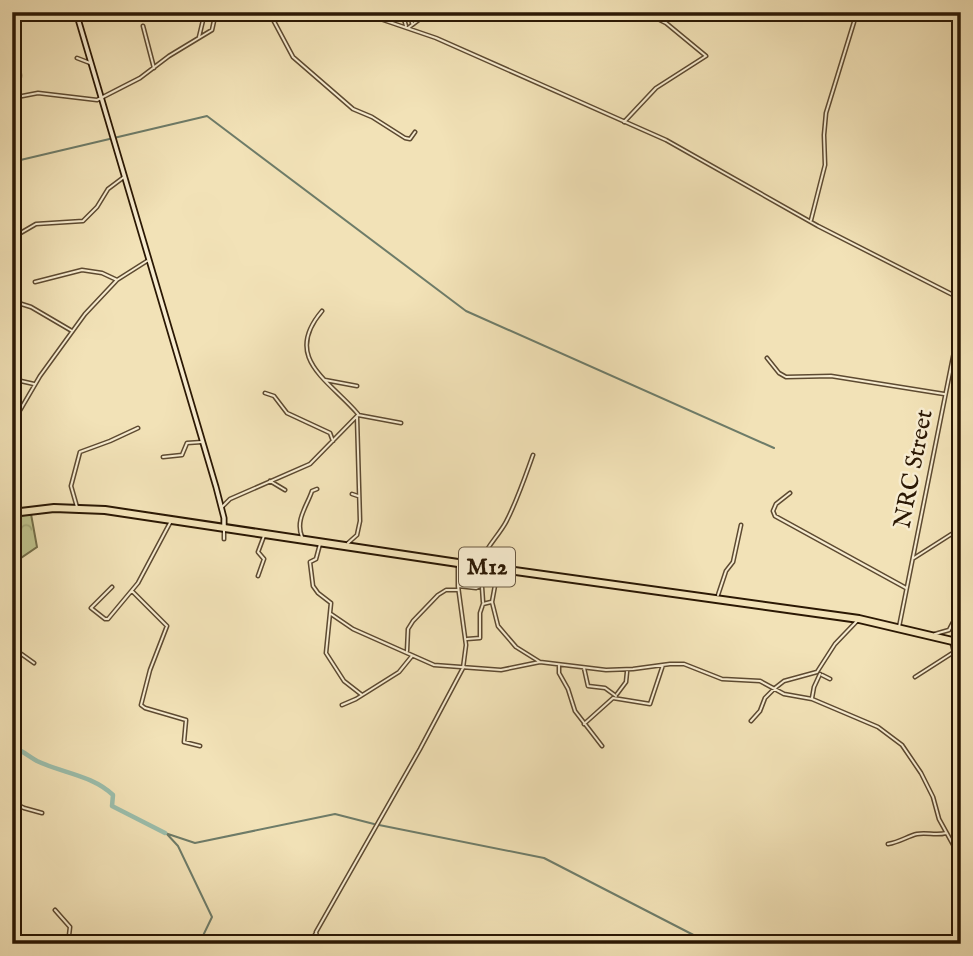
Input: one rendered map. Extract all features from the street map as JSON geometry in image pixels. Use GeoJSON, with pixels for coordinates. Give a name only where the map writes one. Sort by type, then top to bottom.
{"type":"FeatureCollection","features":[{"type":"Feature","properties":{"kind":"highway","name":"M12"},"geometry":{"type":"LineString","coordinates":[[12,513],[76,508],[172,520],[859,620],[961,643]]}},
{"type":"Feature","properties":{"kind":"street"},"geometry":{"type":"LineString","coordinates":[[76,12],[222,508],[224,539]]}},
{"type":"Feature","properties":{"kind":"street"},"geometry":{"type":"LineString","coordinates":[[199,38],[205,12]]}},
{"type":"Feature","properties":{"kind":"street"},"geometry":{"type":"LineString","coordinates":[[14,98],[38,93],[97,100],[131,83],[212,30],[216,12]]}},
{"type":"Feature","properties":{"kind":"street"},"geometry":{"type":"LineString","coordinates":[[269,12],[293,57],[350,106],[405,138],[410,139],[415,132]]}},
{"type":"Feature","properties":{"kind":"street"},"geometry":{"type":"LineString","coordinates":[[360,12],[478,56],[666,140],[811,221],[961,299]]}},
{"type":"Feature","properties":{"kind":"street"},"geometry":{"type":"LineString","coordinates":[[402,12],[407,28]]}},
{"type":"Feature","properties":{"kind":"street"},"geometry":{"type":"LineString","coordinates":[[410,12],[412,24]]}},
{"type":"Feature","properties":{"kind":"street"},"geometry":{"type":"LineString","coordinates":[[407,28],[424,16],[448,12]]}},
{"type":"Feature","properties":{"kind":"street"},"geometry":{"type":"LineString","coordinates":[[624,122],[659,86],[706,56],[666,23],[644,12]]}},
{"type":"Feature","properties":{"kind":"street"},"geometry":{"type":"LineString","coordinates":[[811,221],[825,165],[825,116],[854,22],[854,12]]}},
{"type":"Feature","properties":{"kind":"street"},"geometry":{"type":"LineString","coordinates":[[143,26],[155,68]]}},
{"type":"Feature","properties":{"kind":"street"},"geometry":{"type":"LineString","coordinates":[[77,58],[91,63]]}},
{"type":"Feature","properties":{"kind":"street"},"geometry":{"type":"LineString","coordinates":[[12,103],[21,79],[16,64]]}},
{"type":"Feature","properties":{"kind":"street"},"geometry":{"type":"LineString","coordinates":[[12,238],[36,224],[83,221],[111,187],[125,177]]}},
{"type":"Feature","properties":{"kind":"street"},"geometry":{"type":"LineString","coordinates":[[12,424],[35,384],[73,331],[117,280],[148,261]]}},
{"type":"Feature","properties":{"kind":"street"},"geometry":{"type":"LineString","coordinates":[[35,282],[87,270],[117,280]]}},
{"type":"Feature","properties":{"kind":"street"},"geometry":{"type":"LineString","coordinates":[[12,301],[31,307],[73,331]]}},
{"type":"Feature","properties":{"kind":"street"},"geometry":{"type":"LineString","coordinates":[[322,311],[311,325],[306,351],[313,368],[358,416],[401,423]]}},
{"type":"Feature","properties":{"kind":"street","name":"NRC Street"},"geometry":{"type":"LineString","coordinates":[[899,628],[961,317]]}},
{"type":"Feature","properties":{"kind":"street"},"geometry":{"type":"LineString","coordinates":[[767,358],[784,377],[831,376],[945,394]]}},
{"type":"Feature","properties":{"kind":"street"},"geometry":{"type":"LineString","coordinates":[[12,379],[35,384]]}},
{"type":"Feature","properties":{"kind":"street"},"geometry":{"type":"LineString","coordinates":[[324,380],[357,386]]}},
{"type":"Feature","properties":{"kind":"street"},"geometry":{"type":"LineString","coordinates":[[265,393],[274,396],[287,413],[330,433],[333,443]]}},
{"type":"Feature","properties":{"kind":"street"},"geometry":{"type":"LineString","coordinates":[[222,508],[230,499],[310,464],[358,416]]}},
{"type":"Feature","properties":{"kind":"street"},"geometry":{"type":"LineString","coordinates":[[345,547],[357,535],[360,521],[358,416]]}},
{"type":"Feature","properties":{"kind":"street"},"geometry":{"type":"LineString","coordinates":[[76,508],[71,486],[80,452],[138,428]]}},
{"type":"Feature","properties":{"kind":"street"},"geometry":{"type":"LineString","coordinates":[[163,457],[178,457],[183,454],[187,443],[203,442]]}},
{"type":"Feature","properties":{"kind":"street"},"geometry":{"type":"LineString","coordinates":[[533,455],[511,513],[487,547],[482,559],[498,569],[492,602],[500,629],[516,647],[540,663]]}},
{"type":"Feature","properties":{"kind":"street"},"geometry":{"type":"LineString","coordinates":[[269,481],[285,490]]}},
{"type":"Feature","properties":{"kind":"street"},"geometry":{"type":"LineString","coordinates":[[304,541],[299,526],[304,506],[312,491],[317,489]]}},
{"type":"Feature","properties":{"kind":"street"},"geometry":{"type":"LineString","coordinates":[[790,493],[774,506],[775,516],[906,588]]}},
{"type":"Feature","properties":{"kind":"street"},"geometry":{"type":"LineString","coordinates":[[352,495],[364,494]]}},
{"type":"Feature","properties":{"kind":"street"},"geometry":{"type":"LineString","coordinates":[[112,587],[91,608],[105,619],[108,619],[144,574],[172,520]]}},
{"type":"Feature","properties":{"kind":"street"},"geometry":{"type":"LineString","coordinates":[[715,599],[726,570],[733,562],[741,526]]}},
{"type":"Feature","properties":{"kind":"street"},"geometry":{"type":"LineString","coordinates":[[913,559],[961,527]]}},
{"type":"Feature","properties":{"kind":"street"},"geometry":{"type":"LineString","coordinates":[[258,576],[264,559],[258,552],[264,535]]}},
{"type":"Feature","properties":{"kind":"street"},"geometry":{"type":"LineString","coordinates":[[320,543],[316,559],[310,564],[315,591],[331,603],[326,653],[344,681],[362,695]]}},
{"type":"Feature","properties":{"kind":"street"},"geometry":{"type":"LineString","coordinates":[[309,943],[463,668],[465,639],[458,588],[458,563]]}},
{"type":"Feature","properties":{"kind":"street"},"geometry":{"type":"LineString","coordinates":[[407,652],[408,629],[438,595],[446,590],[476,588],[496,579]]}},
{"type":"Feature","properties":{"kind":"street"},"geometry":{"type":"LineString","coordinates":[[465,639],[480,638],[482,586]]}},
{"type":"Feature","properties":{"kind":"street"},"geometry":{"type":"LineString","coordinates":[[132,591],[167,626],[150,670],[141,705],[186,720],[184,741],[200,746]]}},
{"type":"Feature","properties":{"kind":"street"},"geometry":{"type":"LineString","coordinates":[[483,604],[492,602]]}},
{"type":"Feature","properties":{"kind":"street"},"geometry":{"type":"LineString","coordinates":[[931,635],[948,630],[961,607]]}},
{"type":"Feature","properties":{"kind":"street"},"geometry":{"type":"LineString","coordinates":[[331,614],[353,629],[429,664],[510,669],[540,663],[627,670],[676,663],[692,666],[722,679],[752,679],[784,694],[812,699],[869,721],[902,745],[933,797],[939,818],[961,859]]}},
{"type":"Feature","properties":{"kind":"street"},"geometry":{"type":"LineString","coordinates":[[812,699],[818,673],[835,644],[859,620]]}},
{"type":"Feature","properties":{"kind":"street"},"geometry":{"type":"LineString","coordinates":[[12,640],[20,653],[34,663]]}},
{"type":"Feature","properties":{"kind":"street"},"geometry":{"type":"LineString","coordinates":[[915,677],[954,652],[950,640]]}},
{"type":"Feature","properties":{"kind":"street"},"geometry":{"type":"LineString","coordinates":[[342,705],[402,670],[412,655]]}},
{"type":"Feature","properties":{"kind":"street"},"geometry":{"type":"LineString","coordinates":[[559,664],[558,673],[568,689],[575,711],[602,746]]}},
{"type":"Feature","properties":{"kind":"street"},"geometry":{"type":"LineString","coordinates":[[583,667],[588,686],[605,688],[624,701],[650,704],[664,664]]}},
{"type":"Feature","properties":{"kind":"street"},"geometry":{"type":"LineString","coordinates":[[584,724],[616,696],[626,682],[627,670]]}},
{"type":"Feature","properties":{"kind":"street"},"geometry":{"type":"LineString","coordinates":[[751,721],[759,713],[765,698],[784,681],[818,673],[830,679]]}},
{"type":"Feature","properties":{"kind":"street"},"geometry":{"type":"LineString","coordinates":[[12,802],[42,813]]}},
{"type":"Feature","properties":{"kind":"street"},"geometry":{"type":"LineString","coordinates":[[888,844],[915,834],[947,833]]}},
{"type":"Feature","properties":{"kind":"street"},"geometry":{"type":"LineString","coordinates":[[55,910],[70,926],[68,944]]}},
{"type":"Feature","properties":{"kind":"street"},"geometry":{"type":"LineString","coordinates":[[316,932],[318,940],[325,944]]}},
{"type":"Feature","properties":{"kind":"street"},"geometry":{"type":"LineString","coordinates":[[309,943],[318,940]]}},
{"type":"Feature","properties":{"kind":"green space"},"geometry":{"type":"Polygon","coordinates":[[[31,514],[37,547],[12,564],[12,517],[31,514]]]}},
{"type":"Feature","properties":{"kind":"waterway"},"geometry":{"type":"LineString","coordinates":[[12,162],[207,116],[466,311],[774,448]]}},
{"type":"Feature","properties":{"kind":"waterway"},"geometry":{"type":"LineString","coordinates":[[12,747],[37,761],[105,788],[113,795],[112,806],[165,833]]}},
{"type":"Feature","properties":{"kind":"waterway"},"geometry":{"type":"LineString","coordinates":[[165,833],[195,843],[335,814],[374,824]]}},
{"type":"Feature","properties":{"kind":"waterway"},"geometry":{"type":"LineString","coordinates":[[379,825],[544,858],[711,944]]}},
{"type":"Feature","properties":{"kind":"waterway"},"geometry":{"type":"LineString","coordinates":[[166,833],[178,846],[212,917],[199,944]]}}]}
